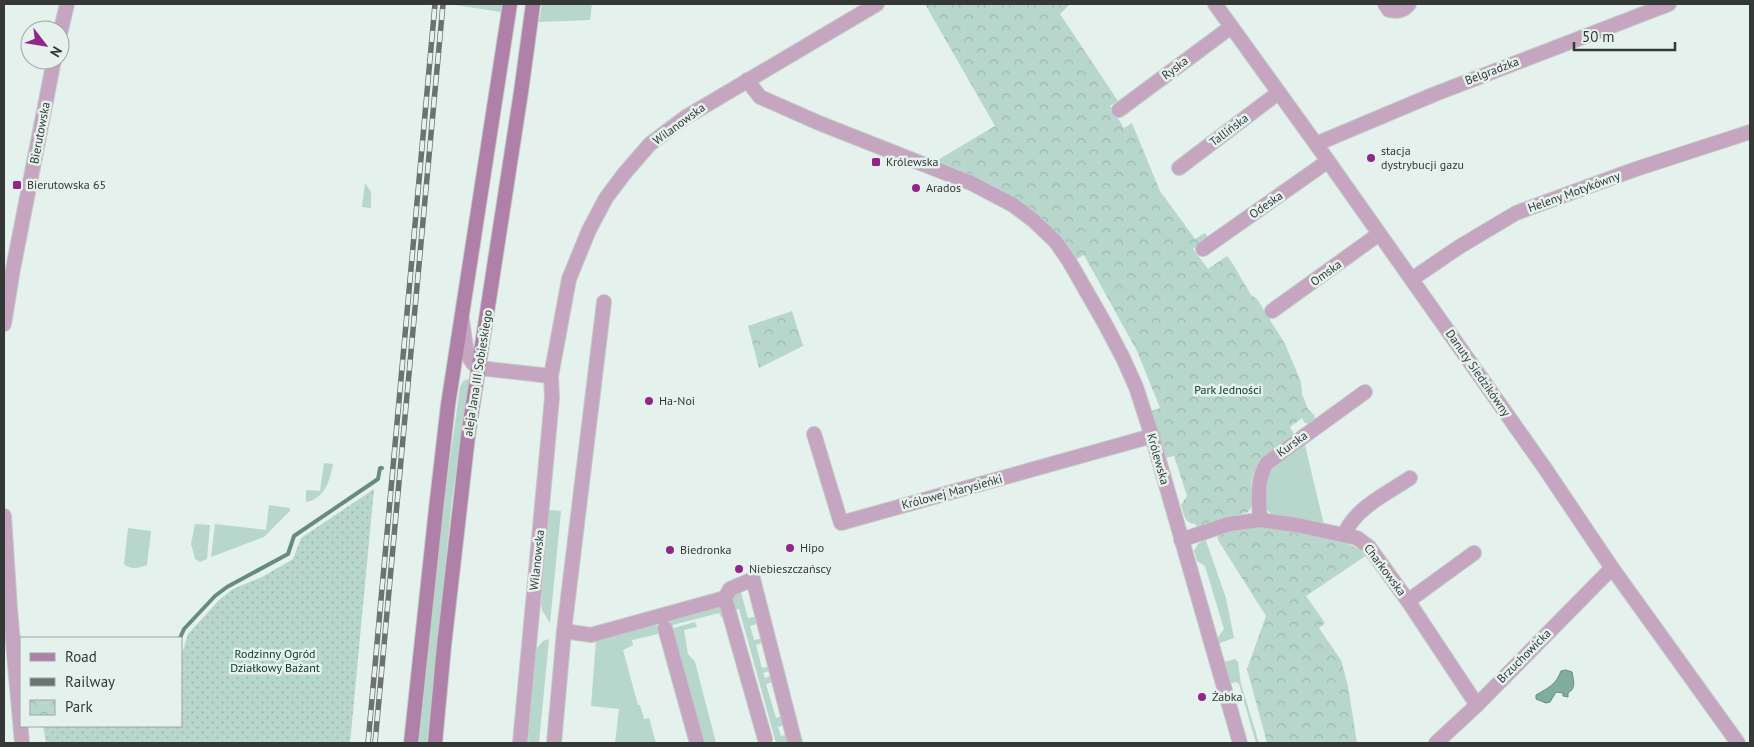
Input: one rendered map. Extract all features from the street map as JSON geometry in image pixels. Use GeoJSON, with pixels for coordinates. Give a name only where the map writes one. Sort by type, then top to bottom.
{"type":"FeatureCollection","features":[{"type":"Feature","properties":{"kind":"main road","name":"aleja Jana III Sobieskiego"},"geometry":{"type":"LineString","coordinates":[[411,743],[452,378],[510,4]]}},
{"type":"Feature","properties":{"kind":"main road","name":"aleja Jana III Sobieskiego"},"geometry":{"type":"LineString","coordinates":[[435,743],[468,436],[533,4]]}},
{"type":"Feature","properties":{"kind":"street"},"geometry":{"type":"LineString","coordinates":[[63,20],[67,4]]}},
{"type":"Feature","properties":{"kind":"street","name":"Wilanowska"},"geometry":{"type":"LineString","coordinates":[[520,743],[552,398],[551,376],[569,279],[578,253],[606,198],[650,144],[686,116],[877,4]]}},
{"type":"Feature","properties":{"kind":"street","name":"Danuty Siedzikówny"},"geometry":{"type":"LineString","coordinates":[[1214,4],[1316,144],[1612,568],[1738,743]]}},
{"type":"Feature","properties":{"kind":"street"},"geometry":{"type":"LineString","coordinates":[[1385,4],[1389,10],[1396,12],[1405,9],[1409,4]]}},
{"type":"Feature","properties":{"kind":"street","name":"Belgradzka"},"geometry":{"type":"LineString","coordinates":[[1316,144],[1435,94],[1589,33],[1669,4]]}},
{"type":"Feature","properties":{"kind":"street","name":"Ryska"},"geometry":{"type":"LineString","coordinates":[[1119,110],[1230,27]]}},
{"type":"Feature","properties":{"kind":"street","name":"Bierutowska"},"geometry":{"type":"LineString","coordinates":[[4,324],[52,70]]}},
{"type":"Feature","properties":{"kind":"street","name":"Królewska"},"geometry":{"type":"LineString","coordinates":[[747,80],[760,97],[819,123],[971,183],[1013,205],[1033,220],[1056,242],[1104,322],[1136,387],[1152,436],[1240,743]]}},
{"type":"Feature","properties":{"kind":"street","name":"Tallińska"},"geometry":{"type":"LineString","coordinates":[[1179,168],[1278,93]]}},
{"type":"Feature","properties":{"kind":"street","name":"Heleny Motykówny"},"geometry":{"type":"LineString","coordinates":[[1412,280],[1459,247],[1516,213],[1750,132]]}},
{"type":"Feature","properties":{"kind":"street","name":"Odeska"},"geometry":{"type":"LineString","coordinates":[[1203,248],[1328,161]]}},
{"type":"Feature","properties":{"kind":"street","name":"Omska"},"geometry":{"type":"LineString","coordinates":[[1272,311],[1379,234]]}},
{"type":"Feature","properties":{"kind":"street"},"geometry":{"type":"LineString","coordinates":[[554,743],[564,631],[604,302]]}},
{"type":"Feature","properties":{"kind":"street"},"geometry":{"type":"LineString","coordinates":[[462,317],[468,356],[472,365],[479,368],[551,376]]}},
{"type":"Feature","properties":{"kind":"street","name":"Kurska"},"geometry":{"type":"LineString","coordinates":[[1260,520],[1259,481],[1262,470],[1267,463],[1365,392]]}},
{"type":"Feature","properties":{"kind":"street","name":"Królowej Marysieńki"},"geometry":{"type":"LineString","coordinates":[[814,434],[841,523],[1152,436]]}},
{"type":"Feature","properties":{"kind":"street"},"geometry":{"type":"LineString","coordinates":[[1344,535],[1347,526],[1359,512],[1410,478]]}},
{"type":"Feature","properties":{"kind":"street"},"geometry":{"type":"LineString","coordinates":[[4,516],[20,721]]}},
{"type":"Feature","properties":{"kind":"street","name":"Charkowska"},"geometry":{"type":"LineString","coordinates":[[1181,540],[1230,524],[1260,520],[1297,525],[1357,538],[1369,547],[1408,601],[1477,704]]}},
{"type":"Feature","properties":{"kind":"street"},"geometry":{"type":"LineString","coordinates":[[1408,601],[1474,553]]}},
{"type":"Feature","properties":{"kind":"street","name":"Brzuchowicka"},"geometry":{"type":"LineString","coordinates":[[1436,743],[1612,568]]}},
{"type":"Feature","properties":{"kind":"street"},"geometry":{"type":"LineString","coordinates":[[765,739],[725,598],[730,589],[753,579],[795,743]]}},
{"type":"Feature","properties":{"kind":"street"},"geometry":{"type":"LineString","coordinates":[[564,631],[591,635],[725,598]]}},
{"type":"Feature","properties":{"kind":"street"},"geometry":{"type":"LineString","coordinates":[[665,628],[697,743]]}},
{"type":"Feature","properties":{"kind":"street"},"geometry":{"type":"LineString","coordinates":[[21,727],[22,743]]}},
{"type":"Feature","properties":{"kind":"green space"},"geometry":{"type":"Polygon","coordinates":[[[449,4],[502,4],[501,12],[449,4]]]}},
{"type":"Feature","properties":{"kind":"green space"},"geometry":{"type":"Polygon","coordinates":[[[542,4],[592,4],[590,20],[539,22],[542,4]]]}},
{"type":"Feature","properties":{"kind":"green space","name":"Park Jedności"},"geometry":{"type":"Polygon","coordinates":[[[925,4],[1070,4],[1060,14],[1118,101],[1110,106],[1124,128],[1132,123],[1160,191],[1195,239],[1205,233],[1209,238],[1193,249],[1208,269],[1227,256],[1231,261],[1251,295],[1257,299],[1285,344],[1301,382],[1302,394],[1308,409],[1315,416],[1314,421],[1310,424],[1305,423],[1302,418],[1290,427],[1294,434],[1292,437],[1270,453],[1258,465],[1252,480],[1252,504],[1248,512],[1197,527],[1187,520],[1181,505],[1187,496],[1174,456],[1165,458],[1151,411],[1160,408],[1137,351],[1084,255],[1075,260],[1057,236],[1039,217],[1012,196],[983,180],[936,161],[995,126],[925,4]]]}},
{"type":"Feature","properties":{"kind":"green space"},"geometry":{"type":"Polygon","coordinates":[[[365,183],[371,192],[371,208],[362,207],[365,183]]]}},
{"type":"Feature","properties":{"kind":"green space"},"geometry":{"type":"Polygon","coordinates":[[[792,311],[803,346],[759,368],[748,326],[792,311]]]}},
{"type":"Feature","properties":{"kind":"green space"},"geometry":{"type":"Polygon","coordinates":[[[469,379],[452,500],[427,743],[419,743],[444,502],[460,387],[463,381],[469,379]]]}},
{"type":"Feature","properties":{"kind":"green space"},"geometry":{"type":"Polygon","coordinates":[[[1304,441],[1324,525],[1273,515],[1266,509],[1264,484],[1267,475],[1277,461],[1304,441]]]}},
{"type":"Feature","properties":{"kind":"green space"},"geometry":{"type":"Polygon","coordinates":[[[324,463],[333,464],[326,488],[318,497],[306,502],[306,490],[320,491],[324,463]]]}},
{"type":"Feature","properties":{"kind":"green space","name":"Rodzinny Ogród Działkowy Bażant"},"geometry":{"type":"Polygon","coordinates":[[[374,489],[350,743],[46,743],[43,727],[182,727],[182,654],[188,634],[219,600],[233,589],[262,577],[293,559],[301,538],[374,489]]]}},
{"type":"Feature","properties":{"kind":"green space"},"geometry":{"type":"Polygon","coordinates":[[[269,505],[290,508],[290,511],[264,537],[211,557],[215,524],[266,530],[269,505]]]}},
{"type":"Feature","properties":{"kind":"green space"},"geometry":{"type":"Polygon","coordinates":[[[549,510],[561,511],[550,623],[542,610],[541,604],[549,510]]]}},
{"type":"Feature","properties":{"kind":"green space"},"geometry":{"type":"Polygon","coordinates":[[[195,524],[210,525],[207,559],[200,562],[195,559],[191,544],[195,524]]]}},
{"type":"Feature","properties":{"kind":"green space"},"geometry":{"type":"Polygon","coordinates":[[[1255,526],[1314,534],[1346,543],[1367,555],[1306,596],[1325,623],[1319,628],[1341,660],[1348,686],[1357,743],[1267,743],[1247,669],[1266,616],[1218,540],[1217,535],[1255,526]]]}},
{"type":"Feature","properties":{"kind":"green space"},"geometry":{"type":"Polygon","coordinates":[[[128,528],[151,531],[147,565],[135,568],[124,564],[128,528]]]}},
{"type":"Feature","properties":{"kind":"green space"},"geometry":{"type":"Polygon","coordinates":[[[1205,538],[1226,598],[1234,638],[1217,644],[1216,640],[1224,629],[1205,566],[1197,561],[1194,551],[1201,542],[1200,539],[1205,538]]]}},
{"type":"Feature","properties":{"kind":"green space"},"geometry":{"type":"Polygon","coordinates":[[[740,589],[748,618],[758,616],[760,623],[750,626],[754,640],[764,638],[765,642],[756,645],[762,668],[772,666],[773,670],[763,673],[765,678],[774,675],[776,681],[766,684],[776,718],[785,715],[788,724],[778,727],[781,736],[790,734],[788,743],[776,743],[739,609],[733,610],[730,594],[740,589]]]}},
{"type":"Feature","properties":{"kind":"green space"},"geometry":{"type":"Polygon","coordinates":[[[721,605],[726,616],[721,617],[719,613],[669,626],[673,616],[721,605]]]}},
{"type":"Feature","properties":{"kind":"green space"},"geometry":{"type":"Polygon","coordinates":[[[695,622],[697,627],[684,630],[688,654],[695,662],[716,743],[703,743],[670,629],[695,622]]]}},
{"type":"Feature","properties":{"kind":"green space"},"geometry":{"type":"Polygon","coordinates":[[[651,623],[658,627],[662,633],[632,640],[633,645],[623,650],[638,705],[640,705],[644,719],[649,718],[656,743],[615,743],[619,709],[591,706],[596,640],[638,627],[639,629],[651,623]]]}},
{"type":"Feature","properties":{"kind":"green space"},"geometry":{"type":"Polygon","coordinates":[[[549,639],[539,743],[528,743],[536,649],[543,641],[549,639]]]}},
{"type":"Feature","properties":{"kind":"green space"},"geometry":{"type":"Polygon","coordinates":[[[1235,659],[1238,662],[1241,684],[1259,743],[1256,743],[1239,684],[1236,682],[1228,684],[1223,664],[1235,659]]]}},
{"type":"Feature","properties":{"kind":"shaded area"},"geometry":{"type":"Polygon","coordinates":[[[1561,671],[1572,672],[1574,681],[1573,689],[1568,693],[1568,697],[1563,696],[1563,693],[1556,692],[1550,702],[1546,703],[1536,699],[1536,695],[1551,686],[1557,680],[1561,671]]]}},
{"type":"Feature","properties":{"kind":"waterway"},"geometry":{"type":"LineString","coordinates":[[180,637],[184,629],[215,596],[227,587],[288,554],[294,536],[378,479],[380,468],[382,468]]}},
{"type":"Feature","properties":{"kind":"railway"},"geometry":{"type":"LineString","coordinates":[[368,743],[435,4]]}},
{"type":"Feature","properties":{"kind":"railway"},"geometry":{"type":"LineString","coordinates":[[375,743],[443,4]]}},
{"type":"Feature","properties":{"kind":"place","name":"stacja dystrybucji gazu"},"geometry":{"type":"Point","coordinates":[1371,158]}},
{"type":"Feature","properties":{"kind":"place","name":"Królewska"},"geometry":{"type":"Point","coordinates":[876,162]}},
{"type":"Feature","properties":{"kind":"place","name":"Bierutowska 65"},"geometry":{"type":"Point","coordinates":[17,185]}},
{"type":"Feature","properties":{"kind":"place","name":"Arados"},"geometry":{"type":"Point","coordinates":[916,188]}},
{"type":"Feature","properties":{"kind":"place","name":"Ha-Noi"},"geometry":{"type":"Point","coordinates":[649,401]}},
{"type":"Feature","properties":{"kind":"place","name":"Hipo"},"geometry":{"type":"Point","coordinates":[790,548]}},
{"type":"Feature","properties":{"kind":"place","name":"Biedronka"},"geometry":{"type":"Point","coordinates":[670,550]}},
{"type":"Feature","properties":{"kind":"place","name":"Niebieszczańscy"},"geometry":{"type":"Point","coordinates":[739,569]}},
{"type":"Feature","properties":{"kind":"place","name":"Żabka"},"geometry":{"type":"Point","coordinates":[1202,697]}}]}
